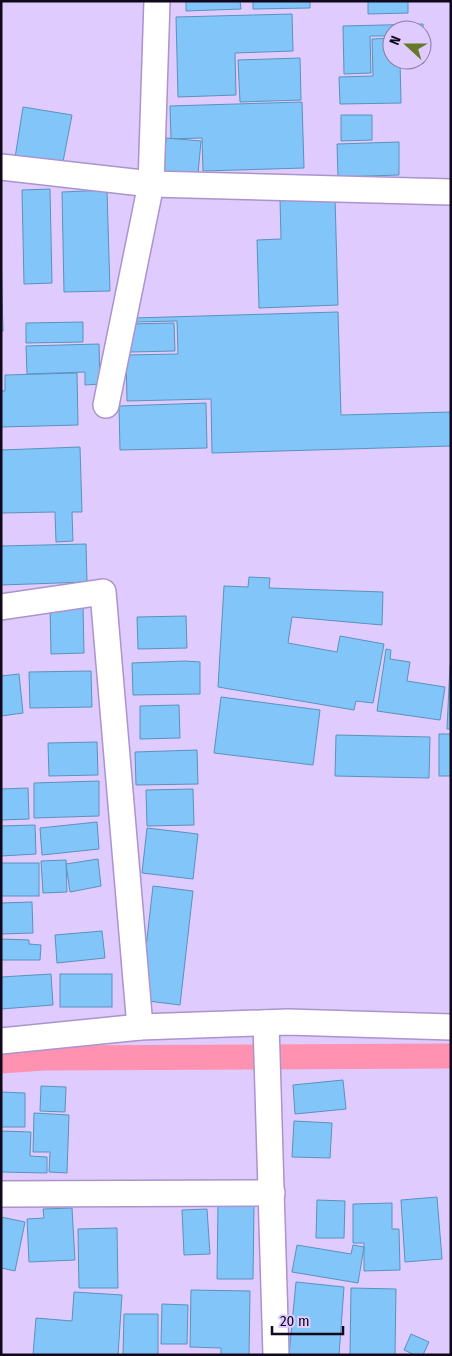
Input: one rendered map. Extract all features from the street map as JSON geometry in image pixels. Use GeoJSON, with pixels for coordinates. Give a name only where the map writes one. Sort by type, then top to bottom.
{"type":"FeatureCollection","features":[{"type":"Feature","properties":{"kind":"street"},"geometry":{"type":"LineString","coordinates":[[106,405],[151,184],[157,1]]}},
{"type":"Feature","properties":{"kind":"street"},"geometry":{"type":"LineString","coordinates":[[1,167],[151,184],[451,192]]}},
{"type":"Feature","properties":{"kind":"street"},"geometry":{"type":"LineString","coordinates":[[1,607],[103,592],[140,1027]]}},
{"type":"Feature","properties":{"kind":"street"},"geometry":{"type":"LineString","coordinates":[[1,1041],[140,1027],[288,1022],[451,1027]]}},
{"type":"Feature","properties":{"kind":"street"},"geometry":{"type":"LineString","coordinates":[[266,1024],[276,1355]]}},
{"type":"Feature","properties":{"kind":"street"},"geometry":{"type":"LineString","coordinates":[[1,1194],[272,1193]]}},
{"type":"Feature","properties":{"kind":"building"},"geometry":{"type":"Polygon","coordinates":[[[186,1],[240,1],[241,9],[186,11],[186,1]]]}},
{"type":"Feature","properties":{"kind":"building"},"geometry":{"type":"Polygon","coordinates":[[[253,1],[310,1],[310,8],[253,9],[253,1]]]}},
{"type":"Feature","properties":{"kind":"building"},"geometry":{"type":"Polygon","coordinates":[[[368,1],[408,1],[408,13],[368,14],[368,1]]]}},
{"type":"Feature","properties":{"kind":"building"},"geometry":{"type":"Polygon","coordinates":[[[292,14],[293,51],[235,53],[236,95],[178,97],[176,17],[292,14]]]}},
{"type":"Feature","properties":{"kind":"building"},"geometry":{"type":"Polygon","coordinates":[[[382,25],[382,36],[370,36],[371,73],[344,74],[343,26],[382,25]]]}},
{"type":"Feature","properties":{"kind":"building"},"geometry":{"type":"Polygon","coordinates":[[[382,38],[382,70],[400,70],[401,103],[340,104],[339,77],[373,76],[372,39],[382,38]]]}},
{"type":"Feature","properties":{"kind":"building"},"geometry":{"type":"Polygon","coordinates":[[[300,58],[301,100],[240,102],[238,60],[300,58]]]}},
{"type":"Feature","properties":{"kind":"building"},"geometry":{"type":"Polygon","coordinates":[[[302,102],[304,168],[203,171],[202,138],[171,139],[170,106],[302,102]]]}},
{"type":"Feature","properties":{"kind":"building"},"geometry":{"type":"Polygon","coordinates":[[[23,107],[72,115],[62,167],[15,158],[23,107]]]}},
{"type":"Feature","properties":{"kind":"building"},"geometry":{"type":"Polygon","coordinates":[[[341,115],[372,115],[372,140],[341,141],[341,115]]]}},
{"type":"Feature","properties":{"kind":"building"},"geometry":{"type":"Polygon","coordinates":[[[166,138],[201,141],[198,174],[164,172],[166,138]]]}},
{"type":"Feature","properties":{"kind":"building"},"geometry":{"type":"Polygon","coordinates":[[[399,142],[399,175],[338,177],[337,144],[399,142]]]}},
{"type":"Feature","properties":{"kind":"building"},"geometry":{"type":"Polygon","coordinates":[[[50,189],[52,283],[24,284],[22,190],[50,189]]]}},
{"type":"Feature","properties":{"kind":"building"},"geometry":{"type":"Polygon","coordinates":[[[107,190],[110,291],[64,292],[62,192],[107,190]]]}},
{"type":"Feature","properties":{"kind":"building"},"geometry":{"type":"Polygon","coordinates":[[[335,197],[338,305],[259,308],[257,240],[281,239],[280,198],[335,197]]]}},
{"type":"Feature","properties":{"kind":"building"},"geometry":{"type":"Polygon","coordinates":[[[1,250],[3,331],[1,331],[1,250]]]}},
{"type":"Feature","properties":{"kind":"building"},"geometry":{"type":"Polygon","coordinates":[[[338,312],[341,415],[451,412],[451,446],[212,453],[211,399],[127,401],[126,355],[178,354],[177,321],[134,322],[134,318],[338,312]]]}},
{"type":"Feature","properties":{"kind":"building"},"geometry":{"type":"Polygon","coordinates":[[[83,322],[83,342],[26,343],[26,323],[83,322]]]}},
{"type":"Feature","properties":{"kind":"building"},"geometry":{"type":"Polygon","coordinates":[[[174,323],[175,351],[130,352],[129,324],[174,323]]]}},
{"type":"Feature","properties":{"kind":"building"},"geometry":{"type":"Polygon","coordinates":[[[99,344],[100,384],[85,385],[85,372],[27,374],[26,346],[99,344]]]}},
{"type":"Feature","properties":{"kind":"building"},"geometry":{"type":"Polygon","coordinates":[[[77,373],[78,425],[1,427],[1,391],[5,391],[5,375],[77,373]]]}},
{"type":"Feature","properties":{"kind":"building"},"geometry":{"type":"Polygon","coordinates":[[[206,403],[207,448],[120,450],[119,406],[206,403]]]}},
{"type":"Feature","properties":{"kind":"building"},"geometry":{"type":"Polygon","coordinates":[[[80,447],[82,512],[72,512],[73,541],[56,542],[55,512],[1,513],[1,450],[80,447]]]}},
{"type":"Feature","properties":{"kind":"building"},"geometry":{"type":"Polygon","coordinates":[[[1,539],[2,546],[86,544],[87,582],[1,585],[1,539]]]}},
{"type":"Feature","properties":{"kind":"building"},"geometry":{"type":"Polygon","coordinates":[[[249,577],[270,578],[269,588],[383,592],[382,625],[292,617],[288,643],[337,652],[340,636],[384,644],[373,703],[356,701],[354,710],[218,687],[224,586],[248,587],[249,577]]]}},
{"type":"Feature","properties":{"kind":"building"},"geometry":{"type":"Polygon","coordinates":[[[83,605],[84,653],[51,654],[50,606],[83,605]]]}},
{"type":"Feature","properties":{"kind":"building"},"geometry":{"type":"Polygon","coordinates":[[[186,616],[187,648],[138,649],[137,617],[186,616]]]}},
{"type":"Feature","properties":{"kind":"building"},"geometry":{"type":"Polygon","coordinates":[[[386,649],[391,650],[390,659],[410,662],[407,681],[445,687],[440,720],[377,711],[386,649]]]}},
{"type":"Feature","properties":{"kind":"building"},"geometry":{"type":"Polygon","coordinates":[[[200,662],[200,694],[133,695],[132,663],[200,662]]]}},
{"type":"Feature","properties":{"kind":"building"},"geometry":{"type":"Polygon","coordinates":[[[450,665],[451,729],[447,729],[450,665]]]}},
{"type":"Feature","properties":{"kind":"building"},"geometry":{"type":"Polygon","coordinates":[[[91,671],[92,707],[30,708],[29,672],[91,671]]]}},
{"type":"Feature","properties":{"kind":"building"},"geometry":{"type":"Polygon","coordinates":[[[19,674],[23,713],[1,716],[1,676],[19,674]]]}},
{"type":"Feature","properties":{"kind":"building"},"geometry":{"type":"Polygon","coordinates":[[[221,697],[320,710],[313,765],[214,753],[221,697]]]}},
{"type":"Feature","properties":{"kind":"building"},"geometry":{"type":"Polygon","coordinates":[[[179,705],[180,738],[140,739],[140,706],[179,705]]]}},
{"type":"Feature","properties":{"kind":"building"},"geometry":{"type":"Polygon","coordinates":[[[439,734],[451,734],[451,776],[439,776],[439,734]]]}},
{"type":"Feature","properties":{"kind":"building"},"geometry":{"type":"Polygon","coordinates":[[[336,735],[430,737],[429,778],[335,776],[336,735]]]}},
{"type":"Feature","properties":{"kind":"building"},"geometry":{"type":"Polygon","coordinates":[[[97,742],[98,775],[49,776],[48,743],[97,742]]]}},
{"type":"Feature","properties":{"kind":"building"},"geometry":{"type":"Polygon","coordinates":[[[197,750],[198,784],[136,785],[135,752],[197,750]]]}},
{"type":"Feature","properties":{"kind":"building"},"geometry":{"type":"Polygon","coordinates":[[[99,781],[99,816],[34,818],[34,783],[99,781]]]}},
{"type":"Feature","properties":{"kind":"building"},"geometry":{"type":"Polygon","coordinates":[[[28,788],[29,819],[1,820],[1,789],[28,788]]]}},
{"type":"Feature","properties":{"kind":"building"},"geometry":{"type":"Polygon","coordinates":[[[193,789],[194,825],[147,826],[146,790],[193,789]]]}},
{"type":"Feature","properties":{"kind":"building"},"geometry":{"type":"Polygon","coordinates":[[[97,822],[99,849],[42,855],[40,828],[97,822]]]}},
{"type":"Feature","properties":{"kind":"building"},"geometry":{"type":"Polygon","coordinates":[[[35,825],[36,854],[1,856],[1,826],[35,825]]]}},
{"type":"Feature","properties":{"kind":"building"},"geometry":{"type":"Polygon","coordinates":[[[147,828],[198,834],[193,879],[142,873],[147,828]]]}},
{"type":"Feature","properties":{"kind":"building"},"geometry":{"type":"Polygon","coordinates":[[[98,859],[101,886],[70,892],[66,864],[98,859]]]}},
{"type":"Feature","properties":{"kind":"building"},"geometry":{"type":"Polygon","coordinates":[[[66,860],[67,892],[43,893],[41,861],[66,860]]]}},
{"type":"Feature","properties":{"kind":"building"},"geometry":{"type":"Polygon","coordinates":[[[1,863],[39,863],[39,896],[1,896],[1,863]]]}},
{"type":"Feature","properties":{"kind":"building"},"geometry":{"type":"Polygon","coordinates":[[[153,886],[193,891],[180,1005],[140,1000],[153,886]]]}},
{"type":"Feature","properties":{"kind":"building"},"geometry":{"type":"Polygon","coordinates":[[[32,902],[33,933],[1,934],[1,903],[32,902]]]}},
{"type":"Feature","properties":{"kind":"building"},"geometry":{"type":"Polygon","coordinates":[[[102,931],[105,958],[57,963],[55,935],[102,931]]]}},
{"type":"Feature","properties":{"kind":"building"},"geometry":{"type":"Polygon","coordinates":[[[1,939],[29,940],[29,944],[41,945],[40,960],[1,960],[1,939]]]}},
{"type":"Feature","properties":{"kind":"building"},"geometry":{"type":"Polygon","coordinates":[[[51,974],[53,1005],[1,1009],[1,977],[51,974]]]}},
{"type":"Feature","properties":{"kind":"building"},"geometry":{"type":"Polygon","coordinates":[[[60,974],[112,974],[112,1007],[60,1007],[60,974]]]}},
{"type":"Feature","properties":{"kind":"building"},"geometry":{"type":"Polygon","coordinates":[[[343,1080],[346,1109],[295,1114],[293,1085],[343,1080]]]}},
{"type":"Feature","properties":{"kind":"building"},"geometry":{"type":"Polygon","coordinates":[[[41,1086],[66,1087],[65,1112],[40,1111],[41,1086]]]}},
{"type":"Feature","properties":{"kind":"building"},"geometry":{"type":"Polygon","coordinates":[[[1,1092],[25,1093],[25,1127],[1,1127],[1,1092]]]}},
{"type":"Feature","properties":{"kind":"building"},"geometry":{"type":"Polygon","coordinates":[[[34,1113],[69,1115],[67,1173],[49,1172],[50,1152],[33,1152],[34,1113]]]}},
{"type":"Feature","properties":{"kind":"building"},"geometry":{"type":"Polygon","coordinates":[[[294,1121],[332,1123],[330,1158],[292,1157],[294,1121]]]}},
{"type":"Feature","properties":{"kind":"building"},"geometry":{"type":"Polygon","coordinates":[[[1,1131],[31,1132],[30,1156],[47,1157],[47,1173],[1,1172],[1,1131]]]}},
{"type":"Feature","properties":{"kind":"building"},"geometry":{"type":"Polygon","coordinates":[[[437,1197],[442,1259],[405,1262],[401,1200],[437,1197]]]}},
{"type":"Feature","properties":{"kind":"building"},"geometry":{"type":"Polygon","coordinates":[[[317,1200],[345,1201],[344,1238],[316,1238],[317,1200]]]}},
{"type":"Feature","properties":{"kind":"building"},"geometry":{"type":"Polygon","coordinates":[[[392,1203],[392,1229],[399,1229],[400,1270],[364,1271],[364,1243],[353,1243],[353,1204],[392,1203]]]}},
{"type":"Feature","properties":{"kind":"building"},"geometry":{"type":"Polygon","coordinates":[[[218,1204],[254,1204],[253,1279],[217,1279],[218,1204]]]}},
{"type":"Feature","properties":{"kind":"building"},"geometry":{"type":"Polygon","coordinates":[[[72,1208],[75,1260],[29,1262],[27,1219],[44,1218],[43,1209],[72,1208]]]}},
{"type":"Feature","properties":{"kind":"building"},"geometry":{"type":"Polygon","coordinates":[[[207,1209],[210,1254],[184,1255],[182,1210],[207,1209]]]}},
{"type":"Feature","properties":{"kind":"building"},"geometry":{"type":"Polygon","coordinates":[[[1,1217],[25,1222],[15,1271],[1,1268],[1,1217]]]}},
{"type":"Feature","properties":{"kind":"building"},"geometry":{"type":"Polygon","coordinates":[[[117,1228],[118,1288],[79,1288],[78,1229],[117,1228]]]}},
{"type":"Feature","properties":{"kind":"building"},"geometry":{"type":"Polygon","coordinates":[[[297,1245],[351,1254],[353,1245],[364,1247],[358,1283],[292,1272],[297,1245]]]}},
{"type":"Feature","properties":{"kind":"building"},"geometry":{"type":"Polygon","coordinates":[[[296,1282],[344,1287],[339,1355],[289,1355],[296,1282]]]}},
{"type":"Feature","properties":{"kind":"building"},"geometry":{"type":"Polygon","coordinates":[[[351,1288],[396,1289],[395,1355],[350,1355],[351,1288]]]}},
{"type":"Feature","properties":{"kind":"building"},"geometry":{"type":"Polygon","coordinates":[[[191,1290],[250,1291],[249,1355],[221,1355],[221,1348],[190,1347],[191,1290]]]}},
{"type":"Feature","properties":{"kind":"building"},"geometry":{"type":"Polygon","coordinates":[[[74,1292],[122,1295],[118,1355],[33,1355],[36,1318],[72,1321],[74,1292]]]}},
{"type":"Feature","properties":{"kind":"building"},"geometry":{"type":"Polygon","coordinates":[[[162,1304],[188,1305],[187,1344],[161,1344],[162,1304]]]}},
{"type":"Feature","properties":{"kind":"building"},"geometry":{"type":"Polygon","coordinates":[[[124,1314],[158,1314],[158,1355],[123,1355],[124,1314]]]}},
{"type":"Feature","properties":{"kind":"building"},"geometry":{"type":"Polygon","coordinates":[[[411,1334],[429,1342],[423,1355],[415,1355],[404,1350],[411,1334]]]}},
{"type":"Feature","properties":{"kind":"waterway"},"geometry":{"type":"LineString","coordinates":[[1,1061],[44,1058],[451,1056]]}}]}
